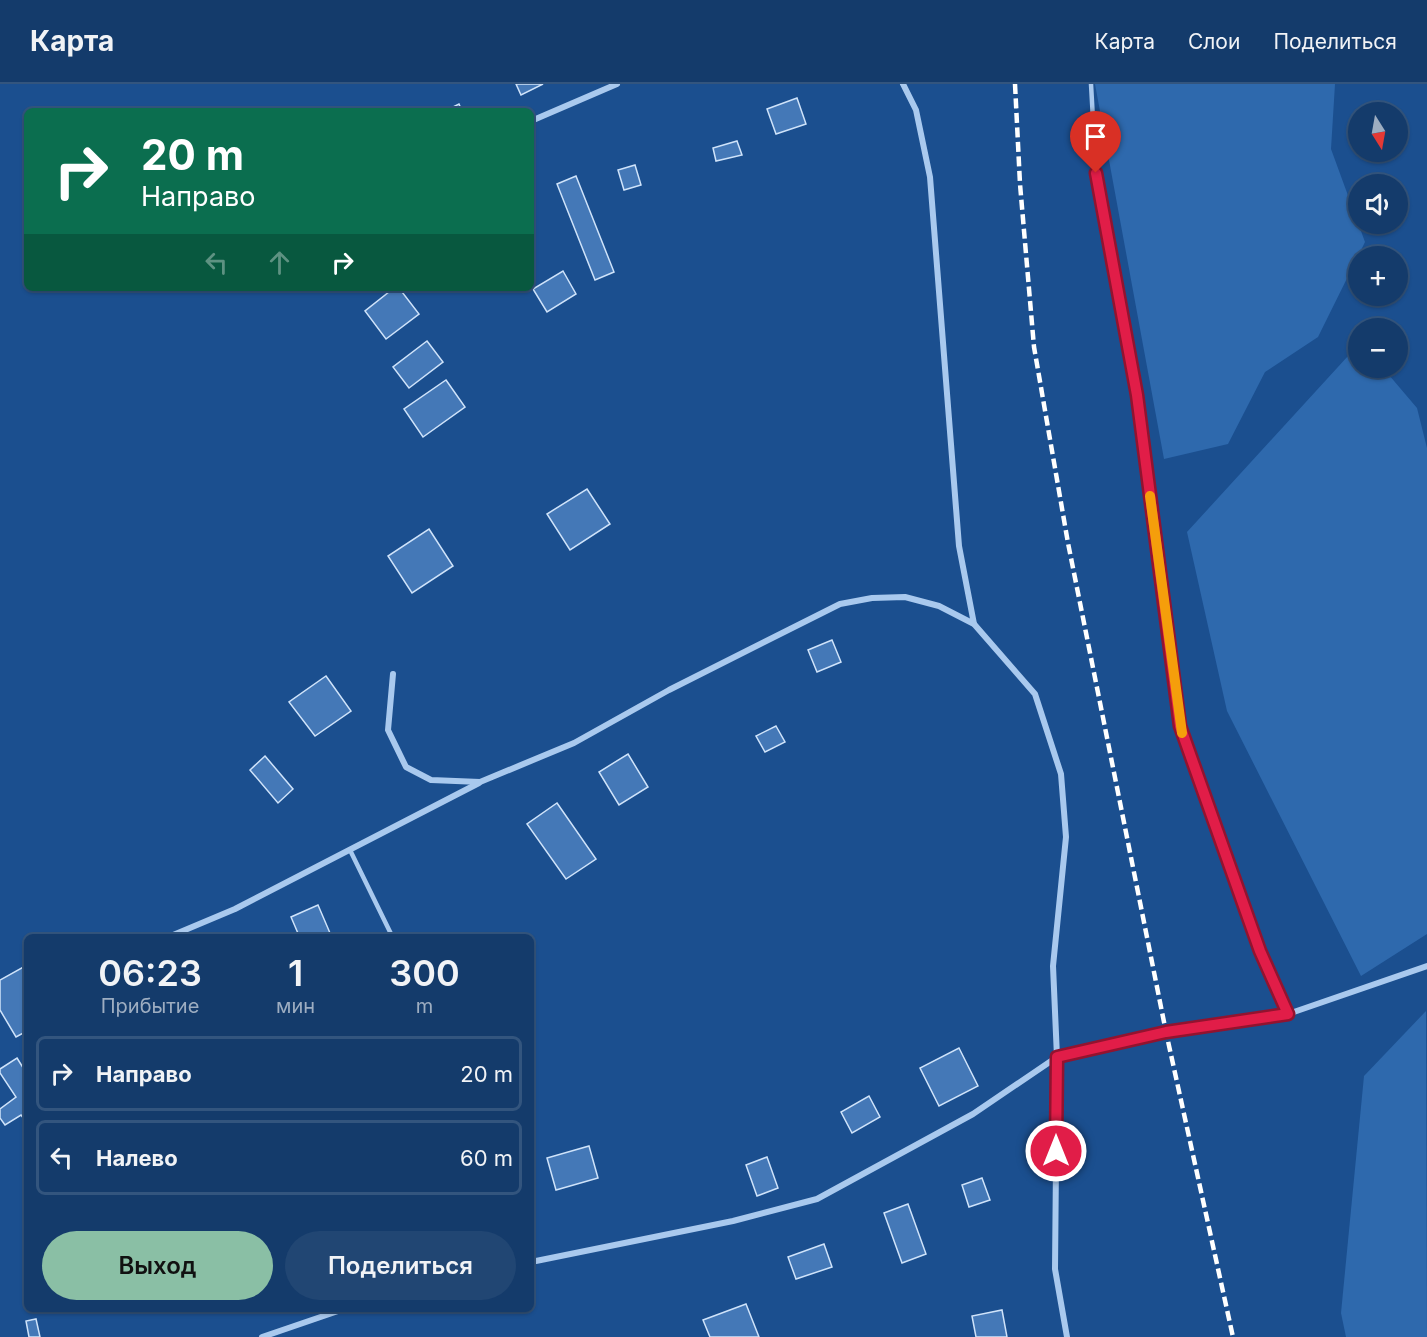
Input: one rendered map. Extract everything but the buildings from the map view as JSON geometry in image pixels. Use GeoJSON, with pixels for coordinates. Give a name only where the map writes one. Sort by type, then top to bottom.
{"type":"FeatureCollection","features":[{"type":"Feature","properties":{"kind":"street"},"geometry":{"type":"LineString","coordinates":[[534,120],[617,84]]}},
{"type":"Feature","properties":{"kind":"street"},"geometry":{"type":"LineString","coordinates":[[903,84],[916,110],[930,177],[959,546],[974,624]]}},
{"type":"Feature","properties":{"kind":"street"},"geometry":{"type":"LineString","coordinates":[[176,934],[235,909],[480,783],[574,743],[669,690],[840,604],[873,598],[905,597],[939,606],[974,624],[1035,694],[1061,774],[1066,837],[1053,966],[1057,1057],[1055,1269],[1067,1337]]}},
{"type":"Feature","properties":{"kind":"street"},"geometry":{"type":"LineString","coordinates":[[393,674],[388,730],[406,767],[431,780],[480,783]]}},
{"type":"Feature","properties":{"kind":"street"},"geometry":{"type":"LineString","coordinates":[[534,1261],[733,1221],[817,1199],[973,1114],[1057,1057],[1166,1032],[1288,1014],[1427,966]]}},
{"type":"Feature","properties":{"kind":"street"},"geometry":{"type":"LineString","coordinates":[[262,1337],[335,1312]]}},
{"type":"Feature","properties":{"kind":"lane"},"geometry":{"type":"LineString","coordinates":[[1091,84],[1096,173],[1137,395],[1180,726],[1260,951],[1288,1014]]}},
{"type":"Feature","properties":{"kind":"lane"},"geometry":{"type":"LineString","coordinates":[[350,850],[391,934]]}},
{"type":"Feature","properties":{"kind":"shaded area"},"geometry":{"type":"Polygon","coordinates":[[[1095,84],[1335,84],[1331,149],[1348,196],[1348,234],[1362,234],[1365,242],[1363,246],[1348,246],[1348,276],[1318,337],[1265,372],[1228,444],[1164,459],[1095,84]]]}},
{"type":"Feature","properties":{"kind":"shaded area"},"geometry":{"type":"Polygon","coordinates":[[[1348,356],[1348,378],[1392,378],[1417,408],[1427,448],[1427,934],[1361,976],[1227,711],[1187,532],[1348,356]]]}},
{"type":"Feature","properties":{"kind":"shaded area"},"geometry":{"type":"Polygon","coordinates":[[[1426,1011],[1427,1337],[1346,1337],[1341,1313],[1364,1076],[1426,1011]]]}},
{"type":"Feature","properties":{"kind":"railway"},"geometry":{"type":"LineString","coordinates":[[1015,84],[1020,184],[1034,347],[1068,543],[1166,1032],[1233,1337]]}},
{"type":"Feature","properties":{"kind":"slow traffic"},"geometry":{"type":"LineString","coordinates":[[1150,496],[1182,733]]}},
{"type":"Feature","properties":{"kind":"route"},"geometry":{"type":"LineString","coordinates":[[1056,1151],[1057,1057],[1166,1032],[1288,1014],[1260,951],[1180,726],[1137,395],[1096,173]]}}]}
